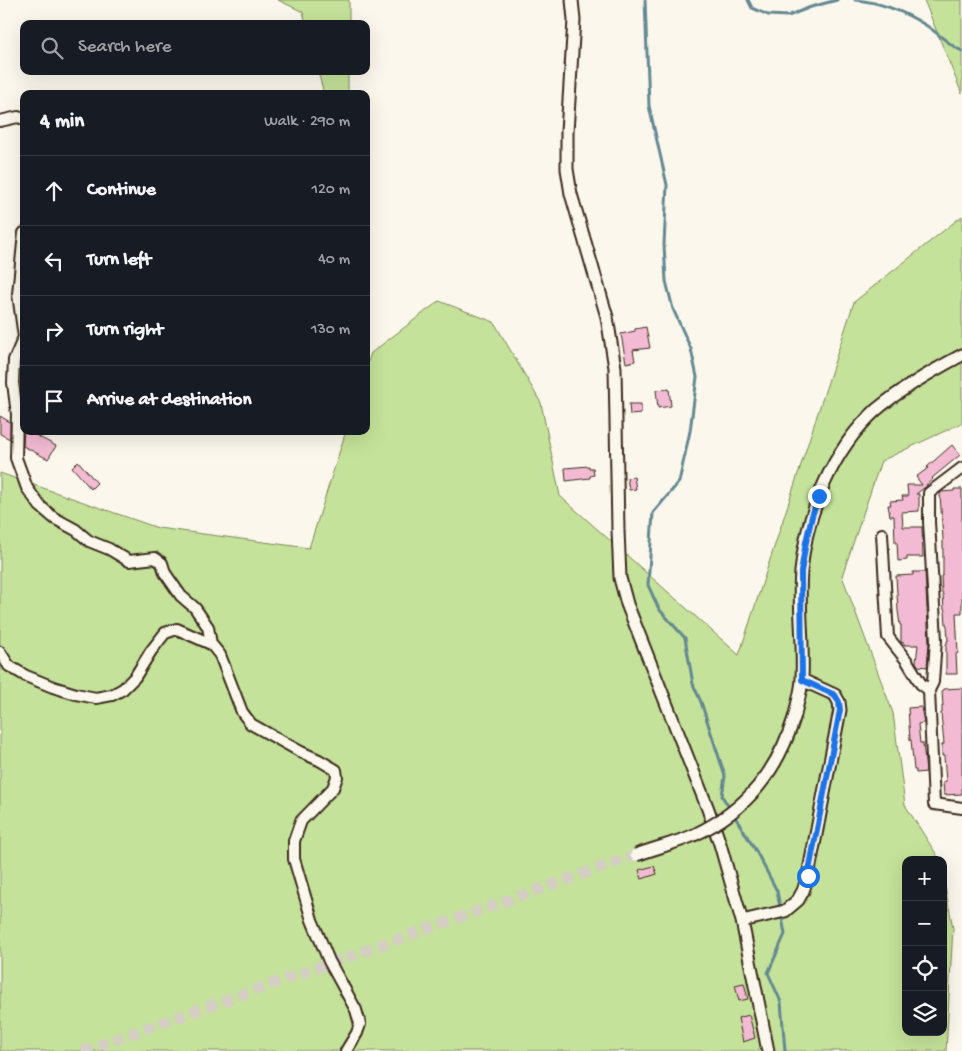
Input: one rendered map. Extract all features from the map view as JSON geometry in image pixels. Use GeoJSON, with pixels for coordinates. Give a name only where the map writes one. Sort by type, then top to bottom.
{"type":"FeatureCollection","features":[{"type":"Feature","properties":{"kind":"street"},"geometry":{"type":"LineString","coordinates":[[572,0],[574,20],[567,132],[567,169],[571,194],[607,317],[615,368],[620,578],[627,604],[720,844],[742,921],[768,1051]]}},
{"type":"Feature","properties":{"kind":"street"},"geometry":{"type":"LineString","coordinates":[[0,120],[20,118]]}},
{"type":"Feature","properties":{"kind":"street"},"geometry":{"type":"LineString","coordinates":[[20,274],[18,294],[20,308]]}},
{"type":"Feature","properties":{"kind":"street"},"geometry":{"type":"LineString","coordinates":[[20,346],[14,360],[13,383],[17,414],[16,458],[27,488],[40,506],[54,518],[76,530],[89,542],[109,549],[129,562],[155,558],[162,563],[165,572],[181,596],[195,608],[208,627],[211,644]]}},
{"type":"Feature","properties":{"kind":"street"},"geometry":{"type":"LineString","coordinates":[[636,855],[692,836],[718,822],[730,814],[759,787],[789,736],[795,715],[802,680],[801,572],[812,516],[819,496],[840,453],[860,427],[875,412],[892,397],[922,377],[962,354]]}},
{"type":"Feature","properties":{"kind":"street"},"geometry":{"type":"LineString","coordinates":[[962,468],[929,493],[936,640],[933,682],[929,690],[934,804],[962,808]]}},
{"type":"Feature","properties":{"kind":"street"},"geometry":{"type":"LineString","coordinates":[[882,534],[888,637],[907,661],[921,684],[929,690]]}},
{"type":"Feature","properties":{"kind":"street"},"geometry":{"type":"LineString","coordinates":[[0,652],[10,666],[26,676],[53,687],[96,698],[112,695],[123,689],[135,677],[165,633],[177,628],[211,644],[220,655],[242,712],[251,724],[336,770],[337,777],[333,788],[301,821],[294,841],[294,859],[312,920],[329,961],[356,1010],[360,1024],[346,1051]]}},
{"type":"Feature","properties":{"kind":"street"},"geometry":{"type":"LineString","coordinates":[[742,921],[784,911],[798,900],[808,876],[840,710],[839,702],[835,695],[802,680]]}},
{"type":"Feature","properties":{"kind":"green space"},"geometry":{"type":"Polygon","coordinates":[[[278,0],[349,0],[349,20],[305,20],[303,12],[278,0]]]}},
{"type":"Feature","properties":{"kind":"green space"},"geometry":{"type":"Polygon","coordinates":[[[924,0],[962,0],[962,94],[924,0]]]}},
{"type":"Feature","properties":{"kind":"green space"},"geometry":{"type":"Polygon","coordinates":[[[319,75],[348,75],[348,90],[323,90],[319,75]]]}},
{"type":"Feature","properties":{"kind":"green space"},"geometry":{"type":"Polygon","coordinates":[[[962,216],[962,423],[881,461],[842,576],[893,713],[905,805],[937,856],[902,856],[902,1036],[947,1036],[946,1051],[0,1051],[0,473],[158,528],[309,548],[345,435],[370,435],[371,353],[439,301],[494,322],[541,403],[560,496],[739,655],[854,302],[962,216]]]}},
{"type":"Feature","properties":{"kind":"green space"},"geometry":{"type":"Polygon","coordinates":[[[947,897],[953,928],[947,1033],[947,897]]]}},
{"type":"Feature","properties":{"kind":"building"},"geometry":{"type":"Polygon","coordinates":[[[646,327],[650,348],[633,350],[635,361],[626,363],[621,334],[646,327]]]}},
{"type":"Feature","properties":{"kind":"building"},"geometry":{"type":"Polygon","coordinates":[[[669,389],[671,406],[658,408],[656,390],[669,389]]]}},
{"type":"Feature","properties":{"kind":"building"},"geometry":{"type":"Polygon","coordinates":[[[629,404],[641,404],[641,414],[630,415],[629,404]]]}},
{"type":"Feature","properties":{"kind":"building"},"geometry":{"type":"Polygon","coordinates":[[[0,416],[10,422],[10,439],[0,434],[0,416]]]}},
{"type":"Feature","properties":{"kind":"building"},"geometry":{"type":"Polygon","coordinates":[[[24,435],[35,435],[56,446],[48,459],[23,446],[24,435]]]}},
{"type":"Feature","properties":{"kind":"building"},"geometry":{"type":"Polygon","coordinates":[[[952,445],[960,455],[916,494],[919,494],[919,511],[902,512],[903,527],[922,527],[923,557],[907,557],[907,560],[898,561],[894,516],[890,516],[888,505],[891,505],[890,501],[903,500],[902,496],[908,496],[907,485],[922,485],[916,477],[952,445]]]}},
{"type":"Feature","properties":{"kind":"building"},"geometry":{"type":"Polygon","coordinates":[[[78,461],[97,483],[91,489],[72,467],[78,461]]]}},
{"type":"Feature","properties":{"kind":"building"},"geometry":{"type":"Polygon","coordinates":[[[589,466],[589,468],[593,468],[594,475],[590,476],[590,478],[566,481],[565,468],[589,466]]]}},
{"type":"Feature","properties":{"kind":"building"},"geometry":{"type":"Polygon","coordinates":[[[634,477],[636,489],[629,490],[627,478],[634,477]]]}},
{"type":"Feature","properties":{"kind":"building"},"geometry":{"type":"Polygon","coordinates":[[[954,489],[962,489],[962,613],[956,613],[957,674],[946,674],[946,644],[948,641],[941,576],[943,575],[943,539],[940,494],[941,492],[954,491],[954,489]]]}},
{"type":"Feature","properties":{"kind":"building"},"geometry":{"type":"Polygon","coordinates":[[[913,572],[925,572],[929,643],[927,667],[918,666],[916,662],[918,645],[904,645],[901,642],[896,576],[913,575],[913,572]]]}},
{"type":"Feature","properties":{"kind":"building"},"geometry":{"type":"Polygon","coordinates":[[[962,688],[962,794],[944,795],[943,782],[946,782],[944,756],[942,756],[942,745],[944,744],[941,713],[943,706],[942,691],[943,689],[962,688]]]}},
{"type":"Feature","properties":{"kind":"building"},"geometry":{"type":"Polygon","coordinates":[[[921,707],[924,723],[918,724],[920,743],[923,743],[926,772],[916,773],[910,740],[908,708],[921,707]]]}},
{"type":"Feature","properties":{"kind":"building"},"geometry":{"type":"Polygon","coordinates":[[[654,866],[657,874],[642,879],[639,870],[654,866]]]}},
{"type":"Feature","properties":{"kind":"building"},"geometry":{"type":"Polygon","coordinates":[[[744,983],[748,999],[739,1001],[735,985],[744,983]]]}},
{"type":"Feature","properties":{"kind":"building"},"geometry":{"type":"Polygon","coordinates":[[[749,1015],[755,1038],[743,1042],[738,1018],[749,1015]]]}},
{"type":"Feature","properties":{"kind":"waterway"},"geometry":{"type":"LineString","coordinates":[[645,0],[649,106],[667,185],[664,244],[666,281],[673,309],[691,349],[697,377],[690,431],[679,482],[653,513],[648,585],[659,609],[685,638],[693,684],[701,702],[725,776],[722,796],[756,851],[777,891],[785,934],[768,973],[781,1002],[785,1051]]}},
{"type":"Feature","properties":{"kind":"waterway"},"geometry":{"type":"LineString","coordinates":[[748,0],[752,8],[768,15],[788,16],[837,0]]}},
{"type":"Feature","properties":{"kind":"waterway"},"geometry":{"type":"LineString","coordinates":[[855,0],[883,5],[910,16],[962,51]]}},
{"type":"Feature","properties":{"kind":"tunnel"},"geometry":{"type":"LineString","coordinates":[[82,1051],[636,855]]}},
{"type":"Feature","properties":{"kind":"route"},"geometry":{"type":"LineString","coordinates":[[808,876],[840,710],[839,702],[835,695],[802,680],[801,572],[812,516],[819,496]]}}]}
